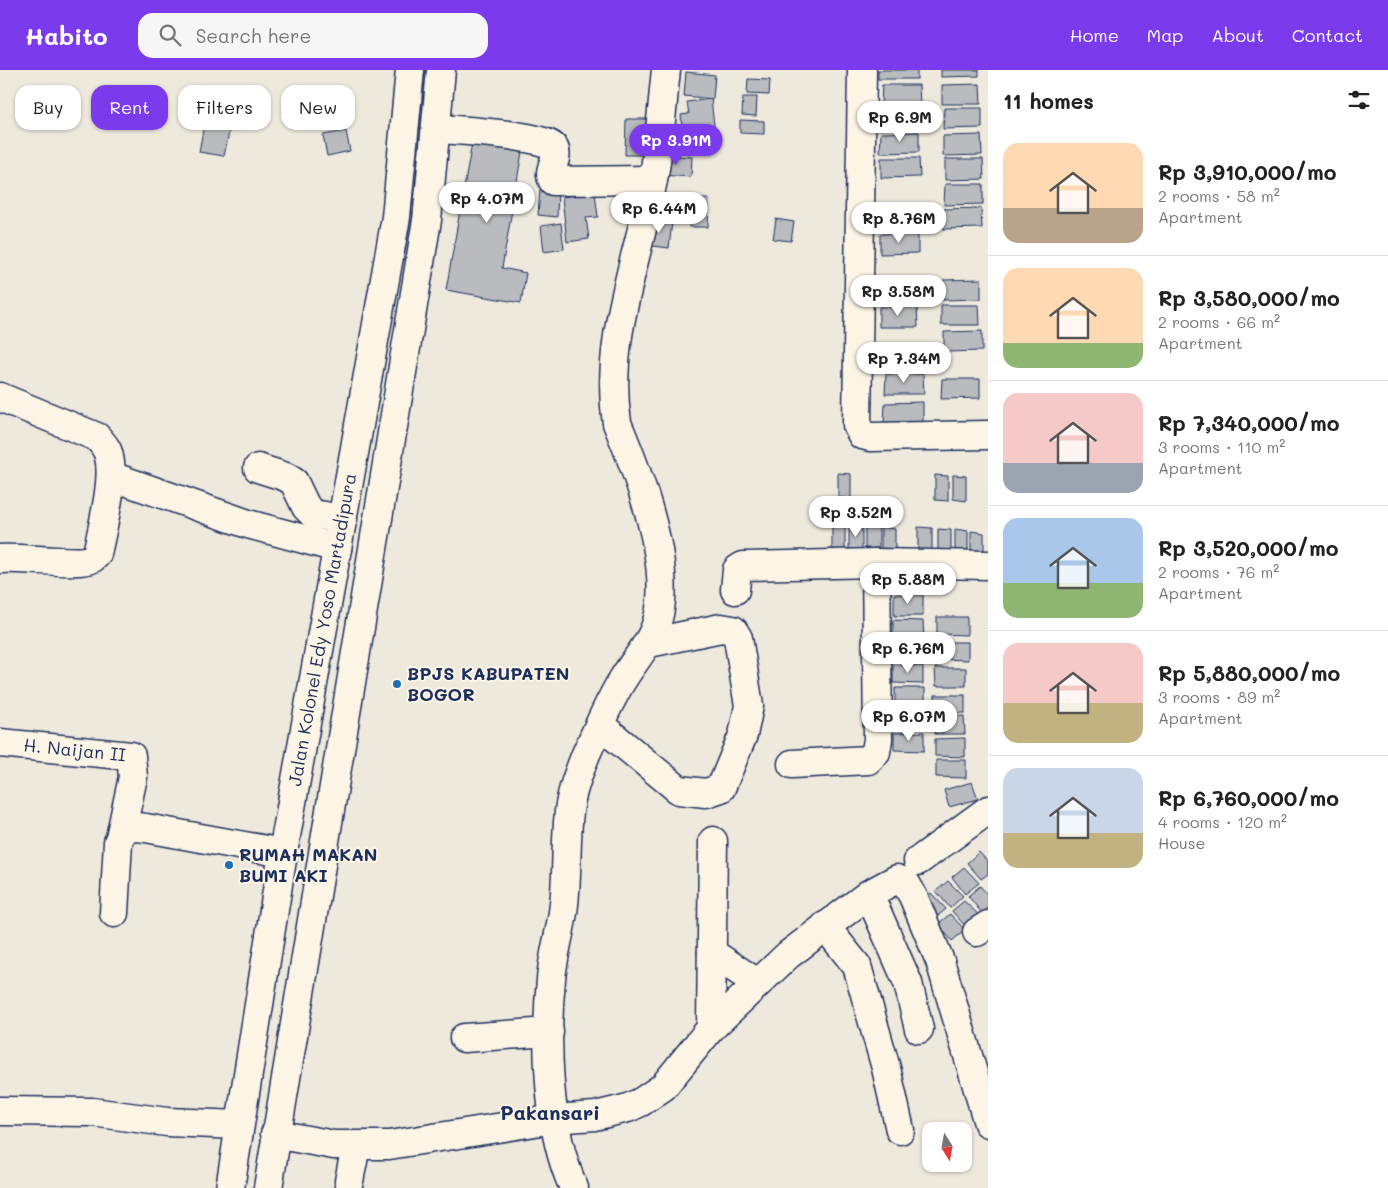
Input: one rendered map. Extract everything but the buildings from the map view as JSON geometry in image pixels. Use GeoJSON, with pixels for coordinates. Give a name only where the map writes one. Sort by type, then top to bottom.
{"type":"FeatureCollection","features":[{"type":"Feature","properties":{"kind":"street","name":"Jalan Kolonel Edy Yoso Martadipura"},"geometry":{"type":"LineString","coordinates":[[230,1188],[283,853],[396,217],[410,70]]}},
{"type":"Feature","properties":{"kind":"street","name":"Jalan Kolonel Edy Yoso Martadipura"},"geometry":{"type":"LineString","coordinates":[[268,1188],[304,958],[427,220],[441,70]]}},
{"type":"Feature","properties":{"kind":"street"},"geometry":{"type":"LineString","coordinates":[[574,1188],[561,1156],[554,1119],[549,1032],[551,977],[564,911],[569,810],[575,783],[622,680],[649,643],[658,622],[661,602],[658,544],[617,424],[614,403],[613,359],[653,180],[666,70]]}},
{"type":"Feature","properties":{"kind":"street"},"geometry":{"type":"LineString","coordinates":[[862,70],[856,425],[862,434],[870,437],[988,435]]}},
{"type":"Feature","properties":{"kind":"street"},"geometry":{"type":"LineString","coordinates":[[436,129],[529,138],[550,143],[555,150],[550,174],[553,181],[653,180]]}},
{"type":"Feature","properties":{"kind":"street"},"geometry":{"type":"LineString","coordinates":[[0,397],[98,437],[110,458],[111,476],[97,554],[91,559],[81,561],[21,558],[0,559]]}},
{"type":"Feature","properties":{"kind":"street"},"geometry":{"type":"LineString","coordinates":[[258,468],[286,477],[294,482],[306,507],[313,514],[343,519]]}},
{"type":"Feature","properties":{"kind":"street"},"geometry":{"type":"LineString","coordinates":[[111,476],[248,524],[337,548]]}},
{"type":"Feature","properties":{"kind":"street"},"geometry":{"type":"LineString","coordinates":[[735,590],[737,570],[743,566],[876,563],[988,565]]}},
{"type":"Feature","properties":{"kind":"street"},"geometry":{"type":"LineString","coordinates":[[792,764],[868,760],[876,752],[878,739],[876,563]]}},
{"type":"Feature","properties":{"kind":"street"},"geometry":{"type":"LineString","coordinates":[[600,726],[679,790],[706,793],[721,788],[743,735],[749,706],[738,638],[733,630],[721,628],[649,643]]}},
{"type":"Feature","properties":{"kind":"street","name":"H. Naijan II"},"geometry":{"type":"LineString","coordinates":[[0,743],[131,756],[133,777],[121,833]]}},
{"type":"Feature","properties":{"kind":"street"},"geometry":{"type":"LineString","coordinates":[[918,861],[988,810]]}},
{"type":"Feature","properties":{"kind":"street"},"geometry":{"type":"LineString","coordinates":[[114,914],[118,842],[121,833],[128,828],[146,828],[283,853]]}},
{"type":"Feature","properties":{"kind":"street"},"geometry":{"type":"LineString","coordinates":[[711,1028],[712,841]]}},
{"type":"Feature","properties":{"kind":"street"},"geometry":{"type":"LineString","coordinates":[[276,1134],[334,1145],[389,1145],[554,1119],[613,1113],[642,1102],[663,1087],[711,1028],[757,983],[825,926],[869,894],[897,879],[905,882],[913,896],[940,961],[988,1123]]}},
{"type":"Feature","properties":{"kind":"street"},"geometry":{"type":"LineString","coordinates":[[869,894],[908,983],[918,1029]]}},
{"type":"Feature","properties":{"kind":"street"},"geometry":{"type":"LineString","coordinates":[[825,926],[857,966],[886,1068],[900,1130]]}},
{"type":"Feature","properties":{"kind":"street"},"geometry":{"type":"LineString","coordinates":[[268,952],[304,958]]}},
{"type":"Feature","properties":{"kind":"street"},"geometry":{"type":"LineString","coordinates":[[712,952],[757,983]]}},
{"type":"Feature","properties":{"kind":"street"},"geometry":{"type":"LineString","coordinates":[[464,1038],[549,1032]]}},
{"type":"Feature","properties":{"kind":"street"},"geometry":{"type":"LineString","coordinates":[[0,1111],[77,1111],[167,1122],[239,1125]]}},
{"type":"Feature","properties":{"kind":"street"},"geometry":{"type":"LineString","coordinates":[[349,1182],[356,1146]]}},
{"type":"Feature","properties":{"kind":"place","name":"BPJS KABUPATEN BOGOR"},"geometry":{"type":"Point","coordinates":[397,684]}},
{"type":"Feature","properties":{"kind":"place","name":"RUMAH MAKAN BUMI AKI"},"geometry":{"type":"Point","coordinates":[229,865]}},
{"type":"Feature","properties":{"kind":"district","name":"Pakansari"},"geometry":{"type":"Point","coordinates":[550,1113]}}]}
